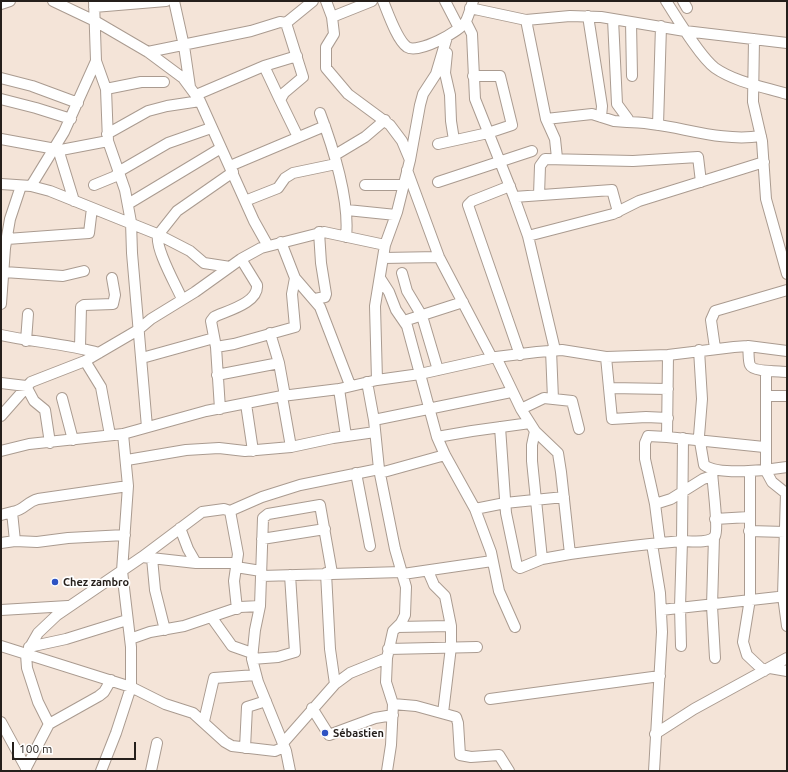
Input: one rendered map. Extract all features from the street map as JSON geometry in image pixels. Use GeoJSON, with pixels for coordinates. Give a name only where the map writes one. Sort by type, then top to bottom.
{"type":"FeatureCollection","features":[{"type":"Feature","properties":{"kind":"street"},"geometry":{"type":"LineString","coordinates":[[1,4],[10,1]]}},
{"type":"Feature","properties":{"kind":"street"},"geometry":{"type":"LineString","coordinates":[[53,1],[95,21],[148,52],[183,78],[195,95],[268,246]]}},
{"type":"Feature","properties":{"kind":"street"},"geometry":{"type":"LineString","coordinates":[[147,427],[142,358],[138,330],[131,222],[123,181],[118,172],[108,138],[106,89],[96,61],[94,4],[166,1]]}},
{"type":"Feature","properties":{"kind":"street"},"geometry":{"type":"LineString","coordinates":[[174,1],[195,95]]}},
{"type":"Feature","properties":{"kind":"street"},"geometry":{"type":"LineString","coordinates":[[148,52],[184,46],[280,22],[286,23],[313,1]]}},
{"type":"Feature","properties":{"kind":"street"},"geometry":{"type":"LineString","coordinates":[[326,1],[332,17],[334,34],[326,47],[326,68],[348,94],[385,120],[398,135],[410,160]]}},
{"type":"Feature","properties":{"kind":"street"},"geometry":{"type":"LineString","coordinates":[[332,17],[372,1]]}},
{"type":"Feature","properties":{"kind":"street"},"geometry":{"type":"LineString","coordinates":[[383,1],[402,42],[408,48],[416,50],[447,37],[462,25],[472,4],[526,20],[588,16],[661,26],[685,31],[787,43]]}},
{"type":"Feature","properties":{"kind":"street"},"geometry":{"type":"LineString","coordinates":[[445,1],[462,25],[472,34],[475,99],[510,186],[528,236],[553,350],[553,399]]}},
{"type":"Feature","properties":{"kind":"street"},"geometry":{"type":"LineString","coordinates":[[666,1],[685,31],[713,67],[722,73],[787,94]]}},
{"type":"Feature","properties":{"kind":"street"},"geometry":{"type":"LineString","coordinates":[[588,16],[602,106],[601,117]]}},
{"type":"Feature","properties":{"kind":"street"},"geometry":{"type":"LineString","coordinates":[[613,19],[616,102],[628,119],[628,122]]}},
{"type":"Feature","properties":{"kind":"street"},"geometry":{"type":"LineString","coordinates":[[526,20],[546,119],[555,139],[557,158]]}},
{"type":"Feature","properties":{"kind":"street"},"geometry":{"type":"LineString","coordinates":[[631,22],[632,76]]}},
{"type":"Feature","properties":{"kind":"street"},"geometry":{"type":"LineString","coordinates":[[280,100],[284,93],[303,77],[286,23]]}},
{"type":"Feature","properties":{"kind":"street"},"geometry":{"type":"LineString","coordinates":[[658,125],[661,26]]}},
{"type":"Feature","properties":{"kind":"street"},"geometry":{"type":"LineString","coordinates":[[447,37],[446,73],[454,140]]}},
{"type":"Feature","properties":{"kind":"street"},"geometry":{"type":"LineString","coordinates":[[387,771],[394,704],[386,682],[387,654],[394,631],[401,623],[406,609],[406,587],[395,549],[380,471],[375,432],[372,381],[376,296],[385,245],[396,215],[410,160],[421,100],[436,74],[447,37]]}},
{"type":"Feature","properties":{"kind":"street"},"geometry":{"type":"LineString","coordinates":[[754,39],[752,83],[753,102],[761,136],[766,198],[783,243],[787,274]]}},
{"type":"Feature","properties":{"kind":"street"},"geometry":{"type":"LineString","coordinates":[[1,139],[56,149],[108,138],[148,111],[167,106],[264,66],[297,56]]}},
{"type":"Feature","properties":{"kind":"street"},"geometry":{"type":"LineString","coordinates":[[1,304],[10,219],[26,186],[56,149],[71,119],[96,61]]}},
{"type":"Feature","properties":{"kind":"street"},"geometry":{"type":"LineString","coordinates":[[264,66],[298,137]]}},
{"type":"Feature","properties":{"kind":"street"},"geometry":{"type":"LineString","coordinates":[[438,144],[488,133],[512,125],[500,76],[473,76]]}},
{"type":"Feature","properties":{"kind":"street"},"geometry":{"type":"LineString","coordinates":[[1,78],[32,86],[78,103]]}},
{"type":"Feature","properties":{"kind":"street"},"geometry":{"type":"LineString","coordinates":[[106,89],[141,82],[164,82]]}},
{"type":"Feature","properties":{"kind":"street"},"geometry":{"type":"LineString","coordinates":[[1,99],[71,119]]}},
{"type":"Feature","properties":{"kind":"street"},"geometry":{"type":"LineString","coordinates":[[320,113],[335,159],[347,210],[346,237]]}},
{"type":"Feature","properties":{"kind":"street"},"geometry":{"type":"LineString","coordinates":[[546,119],[592,114],[614,121],[658,125],[713,136],[742,138],[761,136]]}},
{"type":"Feature","properties":{"kind":"street"},"geometry":{"type":"LineString","coordinates":[[245,201],[278,188],[285,178],[294,173],[335,159],[385,120]]}},
{"type":"Feature","properties":{"kind":"street"},"geometry":{"type":"LineString","coordinates":[[182,299],[165,264],[158,239],[158,235],[177,211],[232,169],[298,137],[325,126]]}},
{"type":"Feature","properties":{"kind":"street"},"geometry":{"type":"LineString","coordinates":[[94,185],[116,176],[118,172],[168,143],[211,128]]}},
{"type":"Feature","properties":{"kind":"street"},"geometry":{"type":"LineString","coordinates":[[128,204],[221,148]]}},
{"type":"Feature","properties":{"kind":"street"},"geometry":{"type":"LineString","coordinates":[[56,149],[74,201]]}},
{"type":"Feature","properties":{"kind":"street"},"geometry":{"type":"LineString","coordinates":[[438,182],[532,151]]}},
{"type":"Feature","properties":{"kind":"street"},"geometry":{"type":"LineString","coordinates":[[539,195],[541,163],[545,159],[557,158],[633,161],[697,157],[699,160],[701,182]]}},
{"type":"Feature","properties":{"kind":"street"},"geometry":{"type":"LineString","coordinates":[[528,236],[618,212],[633,203],[764,162]]}},
{"type":"Feature","properties":{"kind":"street"},"geometry":{"type":"LineString","coordinates":[[407,170],[439,257],[521,409],[533,427],[558,454],[570,554]]}},
{"type":"Feature","properties":{"kind":"street"},"geometry":{"type":"LineString","coordinates":[[1,184],[26,186],[74,201],[131,222],[190,251],[204,263],[230,267]]}},
{"type":"Feature","properties":{"kind":"street"},"geometry":{"type":"LineString","coordinates":[[365,184],[404,185]]}},
{"type":"Feature","properties":{"kind":"street"},"geometry":{"type":"LineString","coordinates":[[510,186],[472,201],[468,205],[520,355]]}},
{"type":"Feature","properties":{"kind":"street"},"geometry":{"type":"LineString","coordinates":[[514,197],[613,190],[618,212]]}},
{"type":"Feature","properties":{"kind":"street"},"geometry":{"type":"LineString","coordinates":[[7,239],[89,233],[92,208]]}},
{"type":"Feature","properties":{"kind":"street"},"geometry":{"type":"LineString","coordinates":[[347,210],[396,215]]}},
{"type":"Feature","properties":{"kind":"street"},"geometry":{"type":"LineString","coordinates":[[1,416],[26,386],[38,378],[85,361],[99,353],[138,330],[241,259],[268,246],[320,232],[335,233],[346,237],[385,245]]}},
{"type":"Feature","properties":{"kind":"street"},"geometry":{"type":"LineString","coordinates":[[315,299],[326,295],[321,263],[320,232]]}},
{"type":"Feature","properties":{"kind":"street"},"geometry":{"type":"LineString","coordinates":[[281,242],[295,278],[315,299],[322,311],[350,386]]}},
{"type":"Feature","properties":{"kind":"street"},"geometry":{"type":"LineString","coordinates":[[383,258],[439,257]]}},
{"type":"Feature","properties":{"kind":"street"},"geometry":{"type":"LineString","coordinates":[[220,408],[215,343],[211,323],[212,319],[242,305],[251,298],[257,290],[256,284],[241,259]]}},
{"type":"Feature","properties":{"kind":"street"},"geometry":{"type":"LineString","coordinates":[[4,272],[63,276],[84,271]]}},
{"type":"Feature","properties":{"kind":"street"},"geometry":{"type":"LineString","coordinates":[[402,273],[407,291],[422,316],[438,370]]}},
{"type":"Feature","properties":{"kind":"street"},"geometry":{"type":"LineString","coordinates":[[80,347],[81,307],[84,305],[113,304],[115,295],[112,278]]}},
{"type":"Feature","properties":{"kind":"street"},"geometry":{"type":"LineString","coordinates":[[142,358],[215,343],[234,344],[295,327],[292,294],[295,278]]}},
{"type":"Feature","properties":{"kind":"street"},"geometry":{"type":"LineString","coordinates":[[380,278],[389,292],[396,310],[404,321],[410,336],[437,437],[444,455],[475,509],[486,539],[499,591],[515,627]]}},
{"type":"Feature","properties":{"kind":"street"},"geometry":{"type":"LineString","coordinates":[[715,348],[711,320],[715,312],[787,290]]}},
{"type":"Feature","properties":{"kind":"street"},"geometry":{"type":"LineString","coordinates":[[404,321],[463,302]]}},
{"type":"Feature","properties":{"kind":"street"},"geometry":{"type":"LineString","coordinates":[[26,340],[28,314]]}},
{"type":"Feature","properties":{"kind":"street"},"geometry":{"type":"LineString","coordinates":[[270,333],[279,363],[291,447]]}},
{"type":"Feature","properties":{"kind":"street"},"geometry":{"type":"LineString","coordinates":[[1,335],[80,347],[99,353]]}},
{"type":"Feature","properties":{"kind":"street"},"geometry":{"type":"LineString","coordinates":[[748,346],[750,366],[766,371],[787,372]]}},
{"type":"Feature","properties":{"kind":"street"},"geometry":{"type":"LineString","coordinates":[[1,451],[29,444],[50,443],[123,434],[185,415],[220,408],[283,396],[339,389],[372,381],[420,374],[494,358],[553,350],[606,357],[668,354],[715,348],[748,346],[787,351]]}},
{"type":"Feature","properties":{"kind":"street"},"geometry":{"type":"LineString","coordinates":[[699,350],[702,387],[700,440],[703,464],[712,472],[715,519],[712,606],[715,658]]}},
{"type":"Feature","properties":{"kind":"street"},"geometry":{"type":"LineString","coordinates":[[667,437],[668,354]]}},
{"type":"Feature","properties":{"kind":"street"},"geometry":{"type":"LineString","coordinates":[[606,357],[612,419],[638,417],[668,418]]}},
{"type":"Feature","properties":{"kind":"street"},"geometry":{"type":"LineString","coordinates":[[85,361],[101,387],[110,435]]}},
{"type":"Feature","properties":{"kind":"street"},"geometry":{"type":"LineString","coordinates":[[217,375],[279,363]]}},
{"type":"Feature","properties":{"kind":"street"},"geometry":{"type":"LineString","coordinates":[[766,371],[764,447],[766,471],[772,482],[786,493],[785,596],[787,626]]}},
{"type":"Feature","properties":{"kind":"street"},"geometry":{"type":"LineString","coordinates":[[1,384],[26,386]]}},
{"type":"Feature","properties":{"kind":"street"},"geometry":{"type":"LineString","coordinates":[[26,386],[34,401],[45,410],[50,443]]}},
{"type":"Feature","properties":{"kind":"street"},"geometry":{"type":"LineString","coordinates":[[610,388],[668,389]]}},
{"type":"Feature","properties":{"kind":"street"},"geometry":{"type":"LineString","coordinates":[[339,389],[346,436]]}},
{"type":"Feature","properties":{"kind":"street"},"geometry":{"type":"LineString","coordinates":[[374,420],[511,392]]}},
{"type":"Feature","properties":{"kind":"street"},"geometry":{"type":"LineString","coordinates":[[766,396],[787,396]]}},
{"type":"Feature","properties":{"kind":"street"},"geometry":{"type":"LineString","coordinates":[[62,398],[73,440]]}},
{"type":"Feature","properties":{"kind":"street"},"geometry":{"type":"LineString","coordinates":[[521,409],[541,399],[572,401],[579,429]]}},
{"type":"Feature","properties":{"kind":"street"},"geometry":{"type":"LineString","coordinates":[[246,404],[253,451]]}},
{"type":"Feature","properties":{"kind":"street"},"geometry":{"type":"LineString","coordinates":[[437,437],[500,427],[533,427]]}},
{"type":"Feature","properties":{"kind":"street"},"geometry":{"type":"LineString","coordinates":[[500,427],[508,530],[517,566],[522,567],[542,560],[570,554],[682,541],[704,541],[714,537]]}},
{"type":"Feature","properties":{"kind":"street"},"geometry":{"type":"LineString","coordinates":[[533,427],[532,451],[542,560]]}},
{"type":"Feature","properties":{"kind":"street"},"geometry":{"type":"LineString","coordinates":[[127,460],[186,450],[219,448],[253,451],[291,447],[375,432]]}},
{"type":"Feature","properties":{"kind":"street"},"geometry":{"type":"LineString","coordinates":[[101,771],[116,733],[131,687],[132,660],[122,571],[128,486],[127,460],[123,434]]}},
{"type":"Feature","properties":{"kind":"street"},"geometry":{"type":"LineString","coordinates":[[654,771],[655,734],[660,676],[661,610],[656,544],[655,504],[645,459],[645,443],[648,436],[683,438],[764,447]]}},
{"type":"Feature","properties":{"kind":"street"},"geometry":{"type":"LineString","coordinates":[[681,646],[681,494],[683,438]]}},
{"type":"Feature","properties":{"kind":"street"},"geometry":{"type":"LineString","coordinates":[[49,724],[38,702],[27,668],[27,650],[46,623],[68,606],[122,571],[147,557],[180,528],[202,512],[224,509],[230,511],[262,497],[294,487],[356,473],[380,471],[444,455]]}},
{"type":"Feature","properties":{"kind":"street"},"geometry":{"type":"LineString","coordinates":[[655,504],[681,494],[712,472],[766,471],[787,467]]}},
{"type":"Feature","properties":{"kind":"street"},"geometry":{"type":"LineString","coordinates":[[750,471],[750,599],[743,640],[744,649],[751,659],[767,669],[787,671]]}},
{"type":"Feature","properties":{"kind":"street"},"geometry":{"type":"LineString","coordinates":[[356,473],[370,546]]}},
{"type":"Feature","properties":{"kind":"street"},"geometry":{"type":"LineString","coordinates":[[1,515],[21,511],[28,503],[38,499],[128,486]]}},
{"type":"Feature","properties":{"kind":"street"},"geometry":{"type":"LineString","coordinates":[[475,509],[505,503],[564,496]]}},
{"type":"Feature","properties":{"kind":"street"},"geometry":{"type":"LineString","coordinates":[[290,771],[284,745],[256,675],[252,656],[260,606],[262,519],[266,516],[320,505],[325,529],[329,573],[330,649],[335,684]]}},
{"type":"Feature","properties":{"kind":"street"},"geometry":{"type":"LineString","coordinates":[[230,511],[237,543],[234,592],[237,608]]}},
{"type":"Feature","properties":{"kind":"street"},"geometry":{"type":"LineString","coordinates":[[12,512],[15,541]]}},
{"type":"Feature","properties":{"kind":"street"},"geometry":{"type":"LineString","coordinates":[[715,519],[749,516]]}},
{"type":"Feature","properties":{"kind":"street"},"geometry":{"type":"LineString","coordinates":[[180,528],[196,563]]}},
{"type":"Feature","properties":{"kind":"street"},"geometry":{"type":"LineString","coordinates":[[262,539],[325,529]]}},
{"type":"Feature","properties":{"kind":"street"},"geometry":{"type":"LineString","coordinates":[[749,531],[785,532]]}},
{"type":"Feature","properties":{"kind":"street"},"geometry":{"type":"LineString","coordinates":[[1,543],[15,541],[37,542],[68,538],[125,536]]}},
{"type":"Feature","properties":{"kind":"street"},"geometry":{"type":"LineString","coordinates":[[147,557],[196,563],[236,565],[261,574],[290,575],[329,573],[402,573],[428,571],[492,561]]}},
{"type":"Feature","properties":{"kind":"street"},"geometry":{"type":"LineString","coordinates":[[147,557],[165,630]]}},
{"type":"Feature","properties":{"kind":"street"},"geometry":{"type":"LineString","coordinates":[[428,571],[434,586],[445,596],[451,626],[451,648],[442,713]]}},
{"type":"Feature","properties":{"kind":"street"},"geometry":{"type":"LineString","coordinates":[[212,618],[232,646],[252,656],[278,657],[295,652],[290,575]]}},
{"type":"Feature","properties":{"kind":"street"},"geometry":{"type":"LineString","coordinates":[[661,610],[680,607],[712,606],[750,599],[785,596]]}},
{"type":"Feature","properties":{"kind":"street"},"geometry":{"type":"LineString","coordinates":[[1,610],[68,606]]}},
{"type":"Feature","properties":{"kind":"street"},"geometry":{"type":"LineString","coordinates":[[130,638],[212,618],[237,608],[260,606]]}},
{"type":"Feature","properties":{"kind":"street"},"geometry":{"type":"LineString","coordinates":[[27,650],[127,620]]}},
{"type":"Feature","properties":{"kind":"street"},"geometry":{"type":"LineString","coordinates":[[397,627],[451,626]]}},
{"type":"Feature","properties":{"kind":"street"},"geometry":{"type":"LineString","coordinates":[[1,646],[27,650],[131,687],[165,704],[193,713],[204,721],[228,744],[245,748],[276,750],[284,745],[312,708],[335,684],[350,673],[387,654],[477,647]]}},
{"type":"Feature","properties":{"kind":"street"},"geometry":{"type":"LineString","coordinates":[[655,734],[694,709],[787,658]]}},
{"type":"Feature","properties":{"kind":"street"},"geometry":{"type":"LineString","coordinates":[[204,721],[214,678],[256,675]]}},
{"type":"Feature","properties":{"kind":"street"},"geometry":{"type":"LineString","coordinates":[[490,699],[660,676]]}},
{"type":"Feature","properties":{"kind":"street"},"geometry":{"type":"LineString","coordinates":[[26,769],[49,724],[99,696],[104,692],[111,680]]}},
{"type":"Feature","properties":{"kind":"street"},"geometry":{"type":"LineString","coordinates":[[245,748],[247,707],[266,701]]}},
{"type":"Feature","properties":{"kind":"street"},"geometry":{"type":"LineString","coordinates":[[394,704],[416,706],[456,717],[458,720],[460,755],[470,757],[499,755],[509,771]]}},
{"type":"Feature","properties":{"kind":"street"},"geometry":{"type":"LineString","coordinates":[[312,708],[329,735],[375,718],[393,715]]}},
{"type":"Feature","properties":{"kind":"street"},"geometry":{"type":"LineString","coordinates":[[1,722],[26,769]]}},
{"type":"Feature","properties":{"kind":"street"},"geometry":{"type":"LineString","coordinates":[[151,771],[157,743]]}},
{"type":"Feature","properties":{"kind":"place","name":"Chez zambro"},"geometry":{"type":"Point","coordinates":[55,582]}},
{"type":"Feature","properties":{"kind":"place","name":"Sébastien"},"geometry":{"type":"Point","coordinates":[325,733]}}]}
